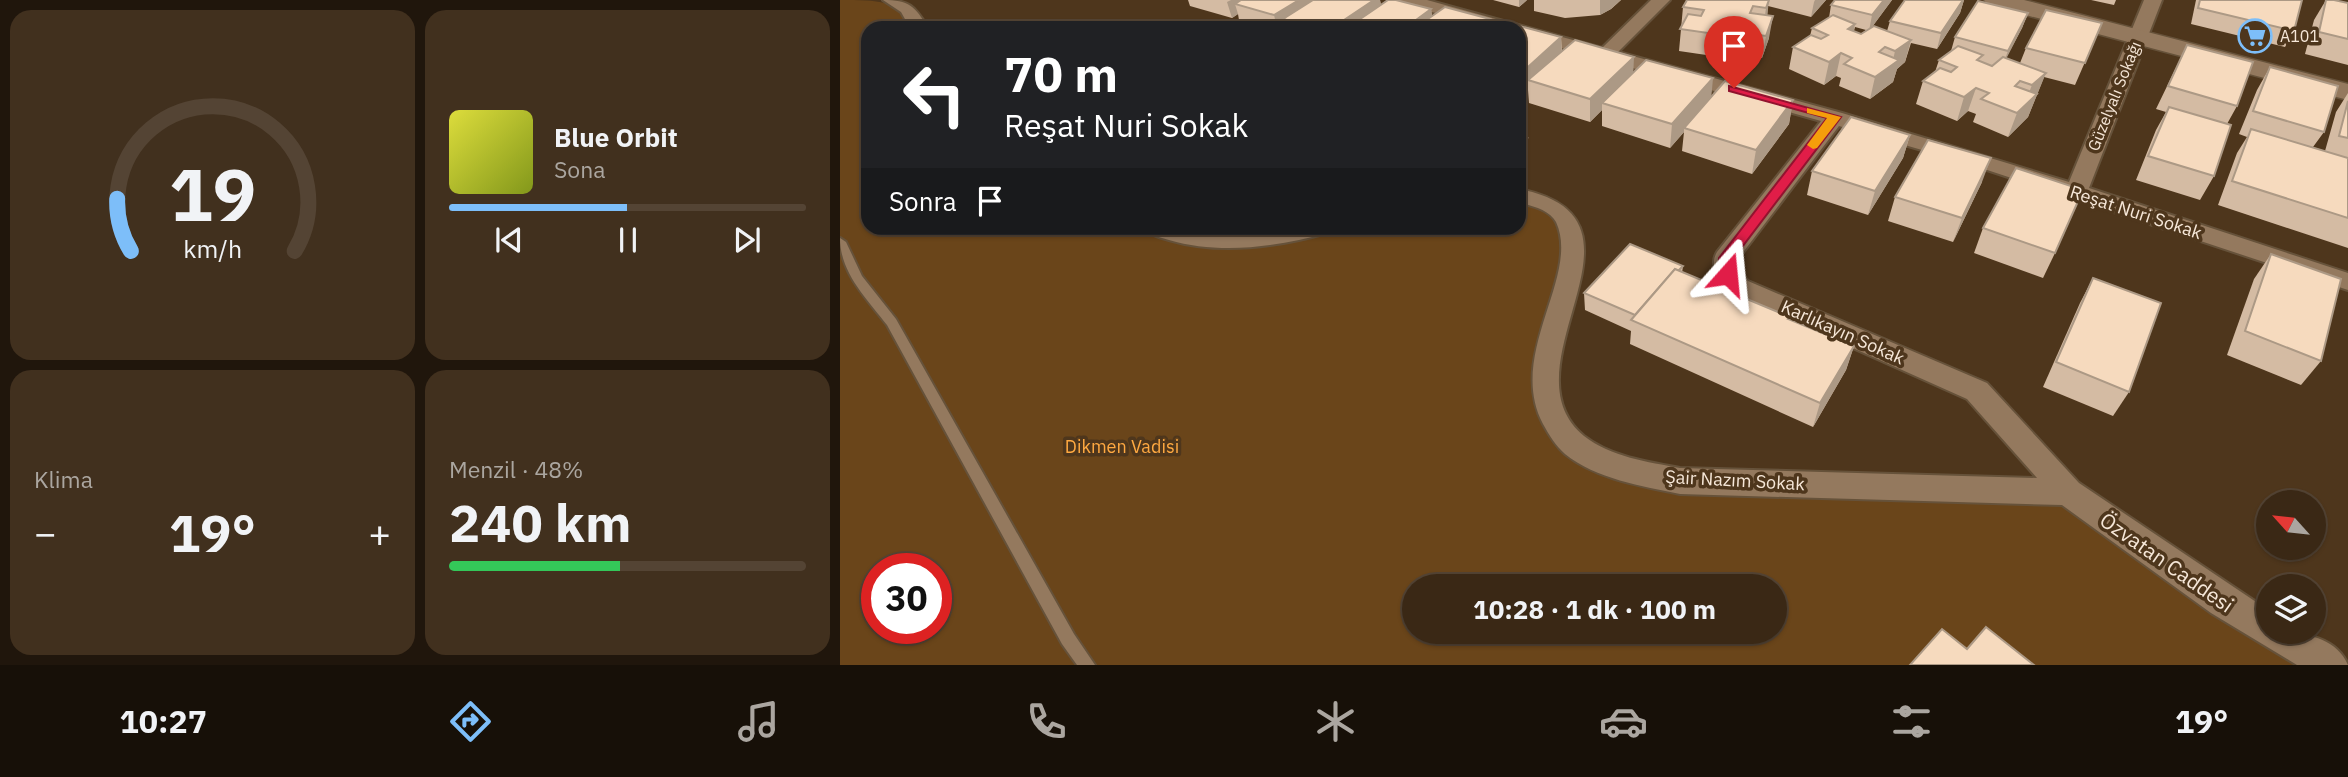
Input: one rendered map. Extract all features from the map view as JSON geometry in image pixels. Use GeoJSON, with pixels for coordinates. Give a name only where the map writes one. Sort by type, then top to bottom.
{"type":"FeatureCollection","features":[{"type":"Feature","properties":{"kind":"main road"},"geometry":{"type":"LineString","coordinates":[[1997,0],[2348,92]]}},
{"type":"Feature","properties":{"kind":"street"},"geometry":{"type":"LineString","coordinates":[[892,0],[908,9],[915,21]]}},
{"type":"Feature","properties":{"kind":"street"},"geometry":{"type":"LineString","coordinates":[[1407,0],[1486,21]]}},
{"type":"Feature","properties":{"kind":"street"},"geometry":{"type":"LineString","coordinates":[[1607,53],[1661,0]]}},
{"type":"Feature","properties":{"kind":"street","name":"Güzelyalı Sokağı"},"geometry":{"type":"LineString","coordinates":[[2076,192],[2153,0]]}},
{"type":"Feature","properties":{"kind":"street","name":"Reşat Nuri Sokak"},"geometry":{"type":"LineString","coordinates":[[1526,32],[1835,117],[2076,192],[2348,282]]}},
{"type":"Feature","properties":{"kind":"street","name":"Karlıkayın Sokak"},"geometry":{"type":"LineString","coordinates":[[1835,117],[1726,258],[1728,274],[1739,287],[1977,391],[2068,492]]}},
{"type":"Feature","properties":{"kind":"street","name":"Şair Nazım Sokak"},"geometry":{"type":"LineString","coordinates":[[1526,198],[1550,205],[1568,222],[1571,251],[1545,383],[1551,414],[1575,445],[1629,471],[1681,481],[2068,492]]}},
{"type":"Feature","properties":{"kind":"street"},"geometry":{"type":"LineString","coordinates":[[1186,235],[1206,240],[1245,242],[1282,235]]}},
{"type":"Feature","properties":{"kind":"street","name":"Özvatan Caddesi"},"geometry":{"type":"LineString","coordinates":[[2068,492],[2223,602],[2256,622]]}},
{"type":"Feature","properties":{"kind":"street"},"geometry":{"type":"LineString","coordinates":[[2294,644],[2330,665]]}},
{"type":"Feature","properties":{"kind":"lane"},"geometry":{"type":"LineString","coordinates":[[840,242],[857,278],[894,326],[1068,639],[1087,665]]}},
{"type":"Feature","properties":{"kind":"green space","name":"Dikmen Vadisi"},"geometry":{"type":"Polygon","coordinates":[[[840,0],[876,1],[895,7],[913,21],[861,21],[861,235],[1186,235],[1206,240],[1253,235],[1526,235],[1526,200],[1568,222],[1551,414],[1629,471],[2068,492],[2256,624],[2256,644],[2294,644],[2330,665],[840,665],[840,0]]]}},
{"type":"Feature","properties":{"kind":"building"},"geometry":{"type":"Polygon","coordinates":[[[1241,0],[1299,0],[1274,15],[1235,4],[1241,0]]]}},
{"type":"Feature","properties":{"kind":"building"},"geometry":{"type":"Polygon","coordinates":[[[1313,0],[1374,0],[1342,21],[1283,19],[1313,0]]]}},
{"type":"Feature","properties":{"kind":"building"},"geometry":{"type":"Polygon","coordinates":[[[1388,0],[1431,9],[1415,21],[1357,21],[1388,0]]]}},
{"type":"Feature","properties":{"kind":"building"},"geometry":{"type":"Polygon","coordinates":[[[1687,0],[1769,0],[1766,8],[1753,6],[1750,13],[1773,16],[1766,36],[1735,32],[1738,26],[1726,25],[1722,35],[1680,29],[1688,14],[1701,16],[1704,10],[1683,7],[1687,0]]]}},
{"type":"Feature","properties":{"kind":"building"},"geometry":{"type":"Polygon","coordinates":[[[1835,0],[1884,0],[1872,15],[1831,5],[1835,0]]]}},
{"type":"Feature","properties":{"kind":"building"},"geometry":{"type":"Polygon","coordinates":[[[1905,0],[1963,0],[1941,33],[1890,21],[1905,0]]]}},
{"type":"Feature","properties":{"kind":"building"},"geometry":{"type":"Polygon","coordinates":[[[2200,0],[2302,0],[2294,31],[2198,8],[2200,0]]]}},
{"type":"Feature","properties":{"kind":"building"},"geometry":{"type":"Polygon","coordinates":[[[2326,0],[2348,3],[2348,39],[2319,32],[2326,0]]]}},
{"type":"Feature","properties":{"kind":"building"},"geometry":{"type":"Polygon","coordinates":[[[1978,1],[2028,13],[2008,51],[1955,37],[1978,1]]]}},
{"type":"Feature","properties":{"kind":"building"},"geometry":{"type":"Polygon","coordinates":[[[1445,7],[1490,19],[1488,21],[1425,21],[1445,7]]]}},
{"type":"Feature","properties":{"kind":"building"},"geometry":{"type":"Polygon","coordinates":[[[2046,10],[2102,23],[2085,63],[2026,48],[2046,10]]]}},
{"type":"Feature","properties":{"kind":"building"},"geometry":{"type":"Polygon","coordinates":[[[1833,15],[1855,24],[1848,29],[1861,34],[1874,26],[1911,40],[1895,51],[1885,47],[1879,52],[1899,60],[1875,77],[1844,64],[1852,58],[1841,53],[1829,62],[1793,47],[1811,35],[1821,39],[1828,35],[1812,28],[1833,15]]]}},
{"type":"Feature","properties":{"kind":"building"},"geometry":{"type":"Polygon","coordinates":[[[1526,28],[1561,37],[1526,69],[1526,28]]]}},
{"type":"Feature","properties":{"kind":"building"},"geometry":{"type":"Polygon","coordinates":[[[1575,40],[1634,57],[1590,99],[1528,80],[1575,40]]]}},
{"type":"Feature","properties":{"kind":"building"},"geometry":{"type":"Polygon","coordinates":[[[2187,45],[2253,62],[2237,106],[2168,86],[2187,45]]]}},
{"type":"Feature","properties":{"kind":"building"},"geometry":{"type":"Polygon","coordinates":[[[1958,46],[1983,55],[1977,60],[1992,66],[2003,57],[2046,73],[2032,85],[2020,81],[2015,86],[2037,94],[2017,113],[1981,99],[1989,93],[1976,88],[1964,97],[1923,81],[1940,68],[1951,72],[1957,67],[1939,60],[1958,46]]]}},
{"type":"Feature","properties":{"kind":"building"},"geometry":{"type":"Polygon","coordinates":[[[1646,60],[1713,78],[1672,124],[1602,103],[1646,60]]]}},
{"type":"Feature","properties":{"kind":"building"},"geometry":{"type":"Polygon","coordinates":[[[2270,67],[2338,86],[2324,132],[2253,111],[2270,67]]]}},
{"type":"Feature","properties":{"kind":"building"},"geometry":{"type":"Polygon","coordinates":[[[1725,81],[1793,100],[1756,150],[1684,128],[1725,81]]]}},
{"type":"Feature","properties":{"kind":"building"},"geometry":{"type":"Polygon","coordinates":[[[2348,101],[2348,138],[2339,136],[2348,101]]]}},
{"type":"Feature","properties":{"kind":"building"},"geometry":{"type":"Polygon","coordinates":[[[2169,107],[2231,125],[2214,176],[2148,156],[2169,107]]]}},
{"type":"Feature","properties":{"kind":"building"},"geometry":{"type":"Polygon","coordinates":[[[1851,117],[1910,135],[1875,191],[1812,171],[1851,117]]]}},
{"type":"Feature","properties":{"kind":"building"},"geometry":{"type":"Polygon","coordinates":[[[2251,129],[2348,158],[2348,218],[2232,181],[2251,129]]]}},
{"type":"Feature","properties":{"kind":"building"},"geometry":{"type":"Polygon","coordinates":[[[1928,140],[1991,158],[1962,218],[1895,197],[1928,140]]]}},
{"type":"Feature","properties":{"kind":"building"},"geometry":{"type":"Polygon","coordinates":[[[2016,168],[2083,190],[2055,253],[1983,228],[2016,168]]]}},
{"type":"Feature","properties":{"kind":"building"},"geometry":{"type":"Polygon","coordinates":[[[1630,244],[1683,266],[1678,271],[1675,269],[1635,315],[1584,293],[1630,244]]]}},
{"type":"Feature","properties":{"kind":"building"},"geometry":{"type":"Polygon","coordinates":[[[2271,254],[2341,279],[2321,361],[2245,331],[2271,254]]]}},
{"type":"Feature","properties":{"kind":"building"},"geometry":{"type":"Polygon","coordinates":[[[1675,269],[1854,346],[1820,403],[1631,320],[1675,269]]]}},
{"type":"Feature","properties":{"kind":"building"},"geometry":{"type":"Polygon","coordinates":[[[2093,278],[2161,303],[2129,392],[2056,362],[2093,278]]]}},
{"type":"Feature","properties":{"kind":"building"},"geometry":{"type":"Polygon","coordinates":[[[1986,627],[2034,665],[1910,665],[1942,629],[1967,649],[1986,627]]]}},
{"type":"Feature","properties":{"kind":"slow traffic"},"geometry":{"type":"LineString","coordinates":[[1811,110],[1835,117],[1813,145]]}},
{"type":"Feature","properties":{"kind":"place","name":"A101"},"geometry":{"type":"Point","coordinates":[2255,36]}},
{"type":"Feature","properties":{"kind":"route"},"geometry":{"type":"LineString","coordinates":[[1728,274],[1726,258],[1835,117],[1734,88]]}}]}
